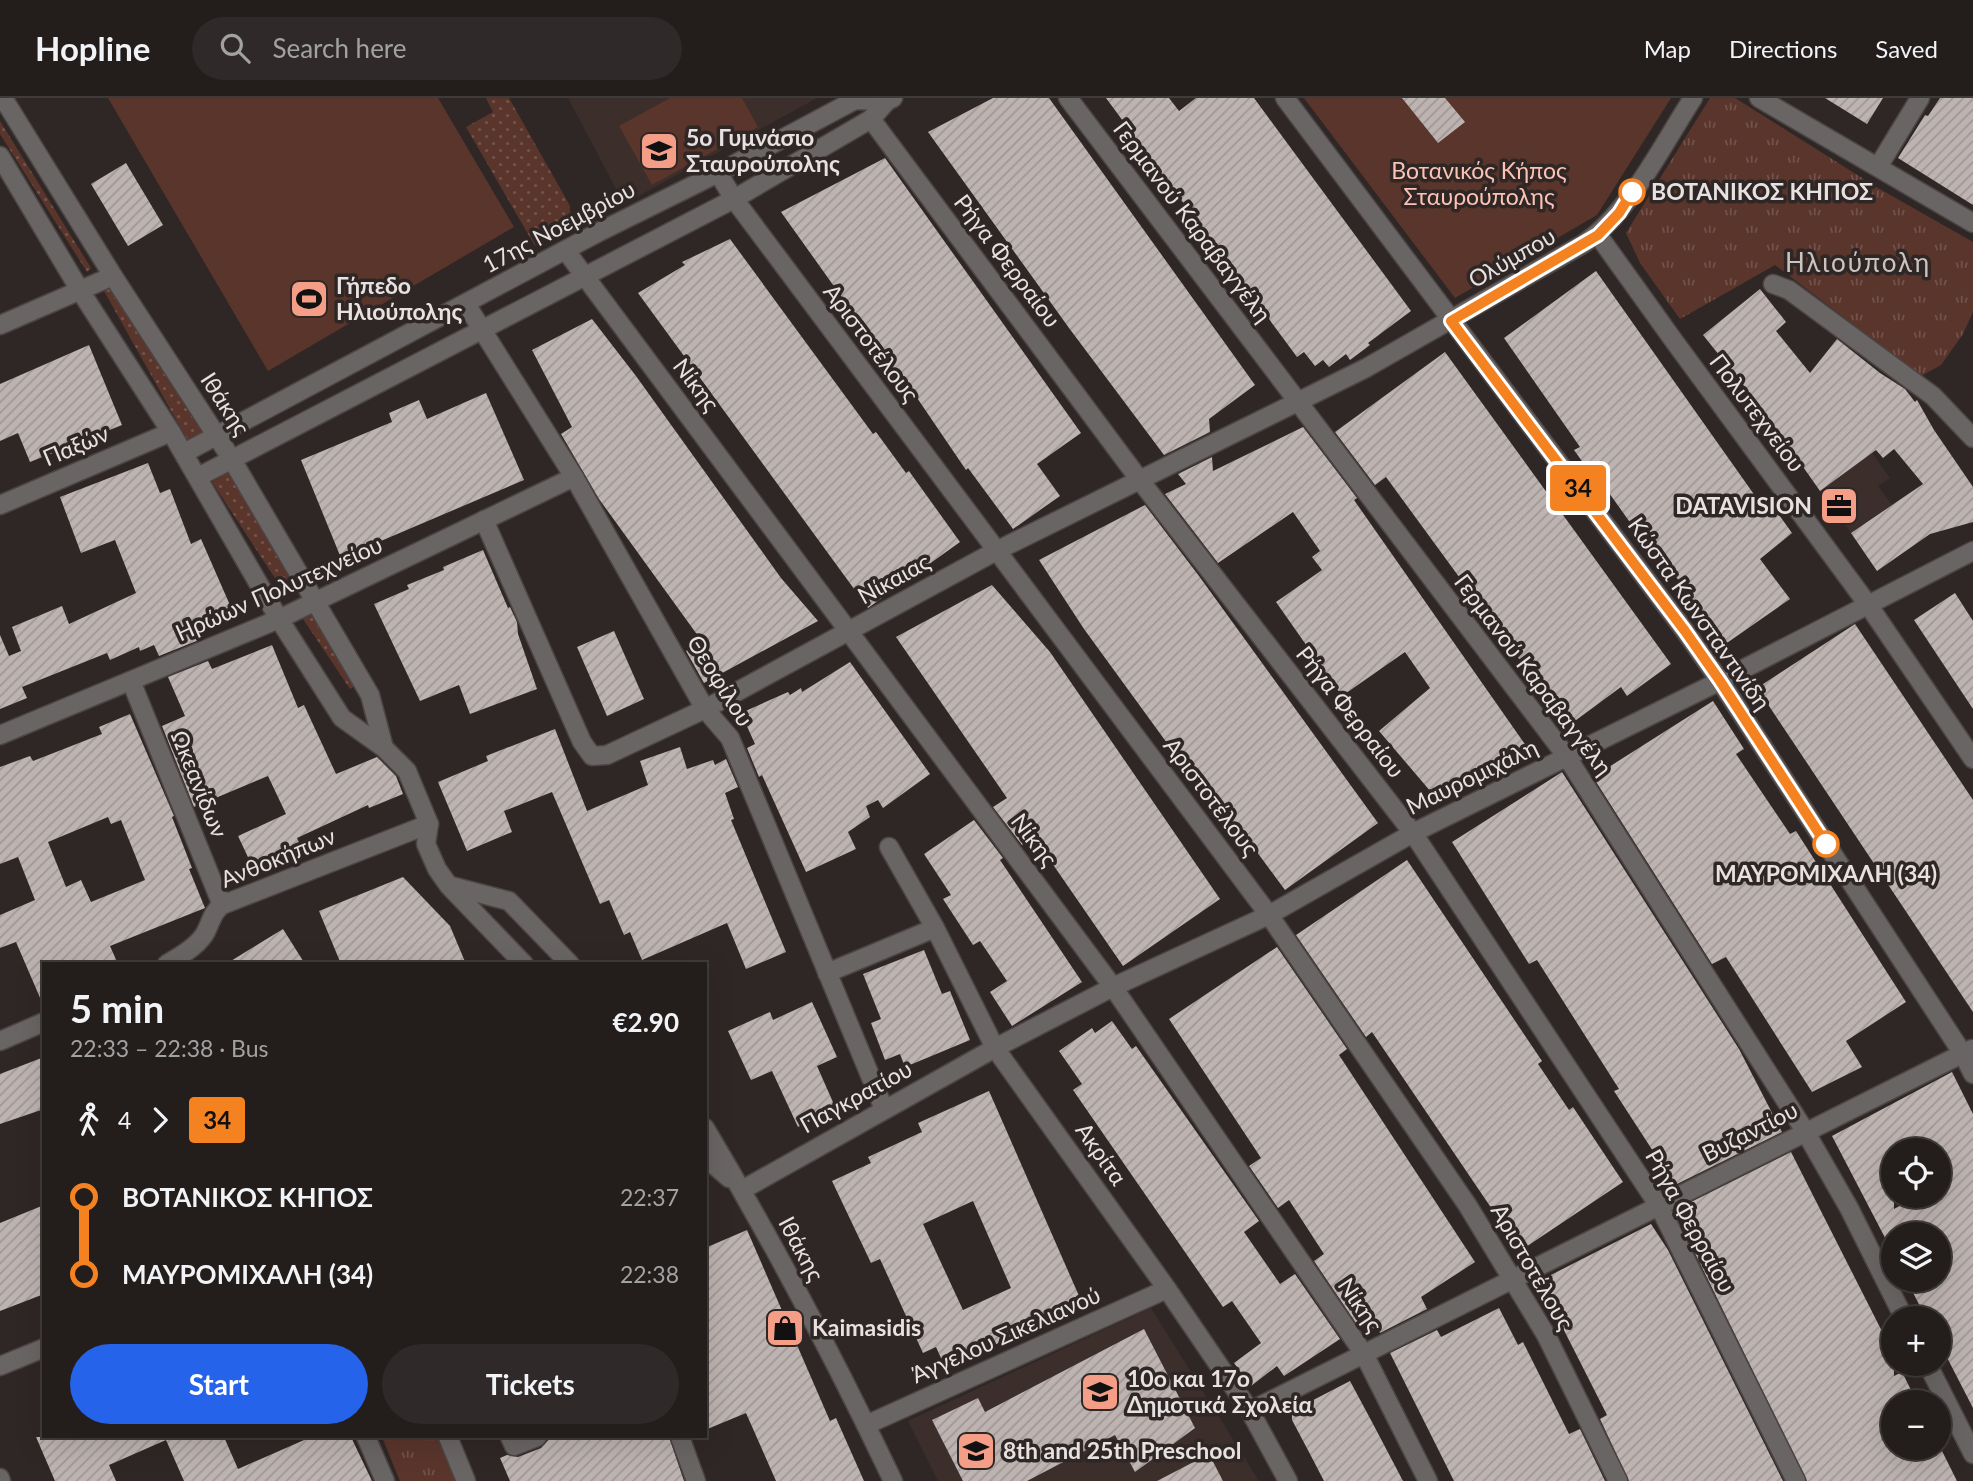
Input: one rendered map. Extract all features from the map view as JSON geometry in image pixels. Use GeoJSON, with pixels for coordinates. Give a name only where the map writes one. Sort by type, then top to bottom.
{"type":"FeatureCollection","features":[{"type":"Feature","properties":{"kind":"street","name":"Ιθάκης"},"geometry":{"type":"LineString","coordinates":[[3,98],[113,276],[231,458],[315,601],[370,695],[384,747]]}},
{"type":"Feature","properties":{"kind":"street","name":"Γερμανού Καραβαγγέλη"},"geometry":{"type":"LineString","coordinates":[[1068,98],[1567,757],[1805,1131],[1849,1208],[1898,1306]]}},
{"type":"Feature","properties":{"kind":"street","name":"Κώστα Κωνσταντινίδη"},"geometry":{"type":"LineString","coordinates":[[1285,98],[1652,586],[1720,681],[1968,1051],[1973,1074]]}},
{"type":"Feature","properties":{"kind":"street","name":"Ολύμπου"},"geometry":{"type":"LineString","coordinates":[[1451,321],[1598,235],[1619,213],[1693,98]]}},
{"type":"Feature","properties":{"kind":"street"},"geometry":{"type":"LineString","coordinates":[[1759,98],[1973,223]]}},
{"type":"Feature","properties":{"kind":"street"},"geometry":{"type":"LineString","coordinates":[[1878,167],[1920,98]]}},
{"type":"Feature","properties":{"kind":"street","name":"17ης Νοεμβρίου"},"geometry":{"type":"LineString","coordinates":[[184,453],[855,99],[889,99]]}},
{"type":"Feature","properties":{"kind":"street","name":"17ης Νοεμβρίου"},"geometry":{"type":"LineString","coordinates":[[198,477],[734,199],[871,119],[889,99]]}},
{"type":"Feature","properties":{"kind":"street","name":"Ρήγα Φερραίου"},"geometry":{"type":"LineString","coordinates":[[871,119],[1139,479],[1413,833],[1659,1206],[1796,1481]]}},
{"type":"Feature","properties":{"kind":"street","name":"Ιθάκης"},"geometry":{"type":"LineString","coordinates":[[0,156],[81,292],[184,453],[279,619],[342,718],[384,747],[407,771],[429,824],[426,844],[430,858],[449,886],[522,962]]}},
{"type":"Feature","properties":{"kind":"street","name":"Αριστοτέλους"},"geometry":{"type":"LineString","coordinates":[[718,173],[734,199],[1269,915],[1468,1206],[1545,1335],[1618,1481]]}},
{"type":"Feature","properties":{"kind":"street","name":"Πολυτεχνείου"},"geometry":{"type":"LineString","coordinates":[[1598,235],[1869,606],[1973,759]]}},
{"type":"Feature","properties":{"kind":"street","name":"Νίκης"},"geometry":{"type":"LineString","coordinates":[[566,251],[1113,987],[1364,1354],[1428,1481]]}},
{"type":"Feature","properties":{"kind":"street"},"geometry":{"type":"LineString","coordinates":[[0,325],[113,276]]}},
{"type":"Feature","properties":{"kind":"street"},"geometry":{"type":"LineString","coordinates":[[1773,284],[1789,290],[1933,396],[1973,438]]}},
{"type":"Feature","properties":{"kind":"street","name":"Θεοφίλου"},"geometry":{"type":"LineString","coordinates":[[466,304],[574,477],[705,709],[730,738],[884,1109]]}},
{"type":"Feature","properties":{"kind":"street","name":"Νίκαιας"},"geometry":{"type":"LineString","coordinates":[[484,520],[582,742],[592,756],[607,755],[705,709],[996,551],[1298,403],[1451,321]]}},
{"type":"Feature","properties":{"kind":"street","name":"Παξών"},"geometry":{"type":"LineString","coordinates":[[0,505],[171,432]]}},
{"type":"Feature","properties":{"kind":"street","name":"Ηρώων Πολυτεχνείου"},"geometry":{"type":"LineString","coordinates":[[0,735],[279,619],[574,477]]}},
{"type":"Feature","properties":{"kind":"street","name":"Μαυρομιχάλη"},"geometry":{"type":"LineString","coordinates":[[995,1048],[1113,987],[1269,915],[1413,833],[1869,606],[1973,551]]}},
{"type":"Feature","properties":{"kind":"street","name":"Ωκεανίδων"},"geometry":{"type":"LineString","coordinates":[[131,681],[222,905]]}},
{"type":"Feature","properties":{"kind":"street","name":"Ανθοκήπων"},"geometry":{"type":"LineString","coordinates":[[170,962],[195,946],[204,935],[212,916],[222,905],[429,824]]}},
{"type":"Feature","properties":{"kind":"street","name":"Ακρίτα"},"geometry":{"type":"LineString","coordinates":[[889,847],[935,928],[995,1048],[1167,1289],[1250,1412],[1288,1481]]}},
{"type":"Feature","properties":{"kind":"street"},"geometry":{"type":"LineString","coordinates":[[449,886],[509,901],[567,962]]}},
{"type":"Feature","properties":{"kind":"street"},"geometry":{"type":"LineString","coordinates":[[827,973],[935,928]]}},
{"type":"Feature","properties":{"kind":"street"},"geometry":{"type":"LineString","coordinates":[[0,1041],[42,1022]]}},
{"type":"Feature","properties":{"kind":"street","name":"Παγκρατίου"},"geometry":{"type":"LineString","coordinates":[[742,1190],[995,1048]]}},
{"type":"Feature","properties":{"kind":"street","name":"Βυζαντίου"},"geometry":{"type":"LineString","coordinates":[[1250,1412],[1968,1051]]}},
{"type":"Feature","properties":{"kind":"street","name":"Ιθάκης"},"geometry":{"type":"LineString","coordinates":[[707,1131],[742,1190],[893,1481]]}},
{"type":"Feature","properties":{"kind":"street","name":"Ιθάκης"},"geometry":{"type":"LineString","coordinates":[[707,1159],[742,1190]]}},
{"type":"Feature","properties":{"kind":"street","name":"Άγγελου Σικελιανού"},"geometry":{"type":"LineString","coordinates":[[866,1425],[1167,1289]]}},
{"type":"Feature","properties":{"kind":"street"},"geometry":{"type":"LineString","coordinates":[[0,1366],[42,1349]]}},
{"type":"Feature","properties":{"kind":"street"},"geometry":{"type":"LineString","coordinates":[[1934,1376],[1973,1454]]}},
{"type":"Feature","properties":{"kind":"street"},"geometry":{"type":"LineString","coordinates":[[366,1438],[385,1481]]}},
{"type":"Feature","properties":{"kind":"street"},"geometry":{"type":"LineString","coordinates":[[448,1438],[466,1481]]}},
{"type":"Feature","properties":{"kind":"street"},"geometry":{"type":"LineString","coordinates":[[512,1441],[531,1438]]}},
{"type":"Feature","properties":{"kind":"street"},"geometry":{"type":"LineString","coordinates":[[680,1438],[696,1481]]}},
{"type":"Feature","properties":{"kind":"shaded area","name":"5ο Γυμνάσιο Σταυρούπολης"},"geometry":{"type":"Polygon","coordinates":[[[568,98],[817,98],[624,204],[568,98]]]}},
{"type":"Feature","properties":{"kind":"shaded area"},"geometry":{"type":"Polygon","coordinates":[[[1872,453],[1890,478],[1878,486],[1892,505],[1851,533],[1820,491],[1872,453]]]}},
{"type":"Feature","properties":{"kind":"shaded area"},"geometry":{"type":"Polygon","coordinates":[[[1151,1308],[1259,1481],[938,1481],[908,1421],[1151,1308]]]}},
{"type":"Feature","properties":{"kind":"green space","name":"Γήπεδο Ηλιούπολης"},"geometry":{"type":"Polygon","coordinates":[[[108,98],[438,98],[514,227],[268,371],[108,98]]]}},
{"type":"Feature","properties":{"kind":"green space"},"geometry":{"type":"Polygon","coordinates":[[[486,98],[509,98],[569,204],[573,226],[535,246],[466,127],[493,112],[486,98]]]}},
{"type":"Feature","properties":{"kind":"green space"},"geometry":{"type":"Polygon","coordinates":[[[670,98],[742,98],[758,127],[652,185],[619,126],[670,98]]]}},
{"type":"Feature","properties":{"kind":"green space","name":"Βοτανικός Κήπος Σταυρούπολης"},"geometry":{"type":"Polygon","coordinates":[[[1304,98],[1671,98],[1597,215],[1455,298],[1304,98]]]}},
{"type":"Feature","properties":{"kind":"green space"},"geometry":{"type":"Polygon","coordinates":[[[1710,98],[1735,98],[1878,188],[1973,242],[1973,312],[1963,334],[1941,365],[1921,376],[1775,265],[1680,319],[1640,263],[1626,233],[1710,98]]]}},
{"type":"Feature","properties":{"kind":"green space"},"geometry":{"type":"Polygon","coordinates":[[[0,121],[91,268],[87,272],[0,134],[0,121]]]}},
{"type":"Feature","properties":{"kind":"green space"},"geometry":{"type":"Polygon","coordinates":[[[119,282],[203,432],[188,441],[104,291],[119,282]]]}},
{"type":"Feature","properties":{"kind":"green space"},"geometry":{"type":"Polygon","coordinates":[[[229,472],[299,583],[284,592],[212,482],[229,472]]]}},
{"type":"Feature","properties":{"kind":"green space"},"geometry":{"type":"Polygon","coordinates":[[[315,609],[356,685],[350,689],[301,616],[315,609]]]}},
{"type":"Feature","properties":{"kind":"green space"},"geometry":{"type":"Polygon","coordinates":[[[382,1438],[437,1438],[456,1481],[400,1481],[382,1438]]]}},
{"type":"Feature","properties":{"kind":"building"},"geometry":{"type":"Polygon","coordinates":[[[993,98],[1049,98],[1255,385],[1209,419],[1210,432],[1164,455],[928,132],[993,98]]]}},
{"type":"Feature","properties":{"kind":"building"},"geometry":{"type":"Polygon","coordinates":[[[1106,98],[1169,98],[1179,111],[1196,98],[1254,98],[1411,311],[1350,360],[1346,354],[1329,367],[1323,360],[1315,366],[1304,352],[1297,357],[1106,98]]]}},
{"type":"Feature","properties":{"kind":"building"},"geometry":{"type":"Polygon","coordinates":[[[1402,98],[1445,98],[1465,122],[1438,143],[1402,98]]]}},
{"type":"Feature","properties":{"kind":"building"},"geometry":{"type":"Polygon","coordinates":[[[1825,98],[1883,98],[1867,124],[1825,98]]]}},
{"type":"Feature","properties":{"kind":"building"},"geometry":{"type":"Polygon","coordinates":[[[1940,98],[1973,98],[1973,205],[1898,158],[1925,115],[1928,116],[1940,98]]]}},
{"type":"Feature","properties":{"kind":"building"},"geometry":{"type":"Polygon","coordinates":[[[885,158],[1081,433],[1037,464],[1060,496],[1013,529],[968,468],[966,470],[911,389],[908,390],[781,212],[885,158]]]}},
{"type":"Feature","properties":{"kind":"building"},"geometry":{"type":"Polygon","coordinates":[[[126,163],[163,225],[128,246],[91,184],[126,163]]]}},
{"type":"Feature","properties":{"kind":"building"},"geometry":{"type":"Polygon","coordinates":[[[730,239],[873,434],[876,432],[906,473],[909,471],[960,542],[868,608],[638,293],[685,265],[682,262],[730,239]]]}},
{"type":"Feature","properties":{"kind":"building"},"geometry":{"type":"Polygon","coordinates":[[[1596,271],[1770,517],[1777,512],[1792,533],[1760,559],[1790,599],[1724,645],[1639,524],[1634,528],[1602,483],[1599,485],[1574,450],[1580,447],[1504,338],[1596,271]]]}},
{"type":"Feature","properties":{"kind":"building"},"geometry":{"type":"Polygon","coordinates":[[[1760,289],[1786,322],[1776,331],[1810,373],[1837,339],[1905,389],[1915,402],[1917,400],[1973,487],[1973,522],[1930,534],[1877,571],[1851,533],[1923,484],[1894,449],[1883,458],[1876,450],[1820,491],[1761,407],[1703,335],[1760,289]]]}},
{"type":"Feature","properties":{"kind":"building"},"geometry":{"type":"Polygon","coordinates":[[[592,319],[781,578],[818,621],[704,683],[686,651],[701,640],[599,499],[561,434],[572,427],[532,350],[592,319]]]}},
{"type":"Feature","properties":{"kind":"building"},"geometry":{"type":"Polygon","coordinates":[[[89,345],[122,425],[30,462],[18,433],[0,441],[0,384],[89,345]]]}},
{"type":"Feature","properties":{"kind":"building"},"geometry":{"type":"Polygon","coordinates":[[[1445,352],[1671,664],[1627,696],[1621,687],[1568,726],[1386,477],[1375,485],[1335,432],[1445,352]]]}},
{"type":"Feature","properties":{"kind":"building"},"geometry":{"type":"Polygon","coordinates":[[[486,393],[524,480],[341,558],[301,460],[392,422],[389,413],[419,400],[427,419],[486,393]]]}},
{"type":"Feature","properties":{"kind":"building"},"geometry":{"type":"Polygon","coordinates":[[[1303,427],[1357,498],[1354,500],[1531,753],[1437,799],[1379,731],[1430,688],[1405,652],[1342,696],[1276,602],[1322,570],[1312,557],[1320,551],[1293,512],[1218,563],[1165,494],[1186,484],[1178,474],[1212,457],[1213,471],[1303,427]]]}},
{"type":"Feature","properties":{"kind":"building"},"geometry":{"type":"Polygon","coordinates":[[[148,463],[160,493],[170,489],[191,544],[201,539],[233,612],[194,628],[199,640],[159,656],[154,645],[140,651],[139,647],[110,660],[107,653],[22,687],[27,698],[0,709],[0,635],[9,656],[21,651],[12,627],[62,606],[69,624],[136,593],[115,540],[81,553],[60,497],[148,463]]]}},
{"type":"Feature","properties":{"kind":"building"},"geometry":{"type":"Polygon","coordinates":[[[1145,505],[1378,823],[1285,890],[1254,848],[1247,853],[1084,629],[1039,560],[1145,505]]]}},
{"type":"Feature","properties":{"kind":"building"},"geometry":{"type":"Polygon","coordinates":[[[483,550],[508,608],[510,607],[517,622],[518,634],[537,689],[470,714],[459,685],[420,701],[374,604],[409,589],[407,585],[444,570],[443,567],[483,550]]]}},
{"type":"Feature","properties":{"kind":"building"},"geometry":{"type":"Polygon","coordinates":[[[992,585],[1050,652],[1220,899],[1123,966],[1034,837],[1022,845],[993,807],[1007,798],[896,637],[992,585]]]}},
{"type":"Feature","properties":{"kind":"building"},"geometry":{"type":"Polygon","coordinates":[[[1955,593],[1973,621],[1973,709],[1914,620],[1955,593]]]}},
{"type":"Feature","properties":{"kind":"building"},"geometry":{"type":"Polygon","coordinates":[[[1855,624],[1973,800],[1973,1012],[1757,688],[1855,624]]]}},
{"type":"Feature","properties":{"kind":"building"},"geometry":{"type":"Polygon","coordinates":[[[614,631],[644,699],[607,716],[577,647],[614,631]]]}},
{"type":"Feature","properties":{"kind":"building"},"geometry":{"type":"Polygon","coordinates":[[[272,645],[298,708],[304,705],[336,774],[377,757],[396,776],[403,794],[369,808],[368,805],[297,838],[302,849],[255,872],[238,836],[286,814],[268,776],[194,807],[162,726],[185,716],[168,677],[208,661],[212,669],[272,645]]]}},
{"type":"Feature","properties":{"kind":"building"},"geometry":{"type":"Polygon","coordinates":[[[850,662],[930,774],[883,808],[878,800],[866,806],[870,817],[848,832],[856,849],[806,872],[747,748],[755,744],[741,713],[788,692],[790,695],[801,688],[802,692],[850,662]]]}},
{"type":"Feature","properties":{"kind":"building"},"geometry":{"type":"Polygon","coordinates":[[[1713,701],[1744,749],[1736,754],[1790,834],[1796,831],[1906,1002],[1846,1041],[1862,1067],[1812,1092],[1726,957],[1712,964],[1593,777],[1713,701]]]}},
{"type":"Feature","properties":{"kind":"building"},"geometry":{"type":"Polygon","coordinates":[[[130,714],[174,816],[172,817],[192,868],[189,869],[205,908],[110,946],[117,962],[42,962],[42,1002],[16,942],[0,948],[0,915],[35,900],[18,857],[0,864],[0,767],[30,756],[33,761],[102,734],[99,727],[130,714]],[[108,817],[48,842],[66,887],[81,880],[91,902],[145,880],[121,820],[111,824],[108,817]]]}},
{"type":"Feature","properties":{"kind":"building"},"geometry":{"type":"Polygon","coordinates":[[[555,729],[587,811],[648,785],[640,761],[680,747],[687,769],[713,760],[715,765],[726,759],[738,787],[725,793],[734,819],[731,820],[786,952],[746,969],[727,923],[642,960],[630,932],[624,935],[609,900],[600,904],[552,792],[504,811],[512,832],[467,851],[438,782],[488,761],[486,756],[555,729]]]}},
{"type":"Feature","properties":{"kind":"building"},"geometry":{"type":"Polygon","coordinates":[[[1562,772],[1739,1049],[1782,1132],[1675,1185],[1614,1091],[1619,1089],[1537,960],[1529,964],[1452,842],[1562,772]]]}},
{"type":"Feature","properties":{"kind":"building"},"geometry":{"type":"Polygon","coordinates":[[[974,820],[1003,858],[1000,860],[1082,982],[1012,1026],[990,992],[1007,981],[980,941],[973,945],[943,899],[951,895],[924,854],[974,820]]]}},
{"type":"Feature","properties":{"kind":"building"},"geometry":{"type":"Polygon","coordinates":[[[1407,860],[1542,1061],[1538,1064],[1569,1110],[1573,1107],[1623,1182],[1523,1249],[1504,1211],[1496,1215],[1372,1032],[1366,1037],[1296,935],[1407,860]]]}},
{"type":"Feature","properties":{"kind":"building"},"geometry":{"type":"Polygon","coordinates":[[[403,877],[450,926],[465,962],[340,962],[319,911],[403,877]]]}},
{"type":"Feature","properties":{"kind":"building"},"geometry":{"type":"Polygon","coordinates":[[[283,929],[304,962],[229,962],[283,929]]]}},
{"type":"Feature","properties":{"kind":"building"},"geometry":{"type":"Polygon","coordinates":[[[1277,947],[1347,1049],[1339,1055],[1475,1262],[1421,1297],[1427,1309],[1380,1333],[1377,1326],[1373,1329],[1367,1320],[1358,1326],[1314,1261],[1324,1254],[1289,1200],[1278,1208],[1249,1166],[1261,1158],[1169,1019],[1277,947]]]}},
{"type":"Feature","properties":{"kind":"building"},"geometry":{"type":"Polygon","coordinates":[[[924,950],[942,994],[950,991],[970,1040],[905,1067],[900,1054],[885,1060],[871,1023],[881,1019],[863,974],[924,950]]]}},
{"type":"Feature","properties":{"kind":"building"},"geometry":{"type":"Polygon","coordinates":[[[812,1002],[837,1057],[817,1066],[836,1109],[798,1127],[772,1071],[751,1080],[728,1031],[770,1012],[773,1020],[812,1002]]]}},
{"type":"Feature","properties":{"kind":"building"},"geometry":{"type":"Polygon","coordinates":[[[1112,1021],[1132,1049],[1136,1046],[1259,1221],[1244,1232],[1280,1284],[1295,1274],[1340,1339],[1284,1376],[1277,1366],[1251,1386],[1234,1363],[1261,1343],[1232,1301],[1223,1307],[1073,1090],[1082,1084],[1059,1051],[1092,1028],[1095,1033],[1112,1021]]]}},
{"type":"Feature","properties":{"kind":"building"},"geometry":{"type":"Polygon","coordinates":[[[42,1058],[42,1110],[0,1124],[0,1074],[42,1058]]]}},
{"type":"Feature","properties":{"kind":"building"},"geometry":{"type":"Polygon","coordinates":[[[1952,1072],[1973,1114],[1973,1408],[1951,1365],[1951,1306],[1920,1306],[1913,1292],[1951,1292],[1951,1222],[1881,1222],[1881,1230],[1832,1136],[1952,1072]]]}},
{"type":"Feature","properties":{"kind":"building"},"geometry":{"type":"Polygon","coordinates":[[[989,1091],[1083,1305],[945,1367],[936,1347],[923,1353],[880,1259],[871,1263],[832,1181],[871,1163],[868,1157],[922,1132],[918,1123],[989,1091]],[[973,1201],[923,1224],[963,1310],[1011,1288],[973,1201]]]}},
{"type":"Feature","properties":{"kind":"building"},"geometry":{"type":"Polygon","coordinates":[[[1791,1152],[1881,1329],[1881,1376],[1904,1376],[1911,1390],[1881,1390],[1881,1460],[1946,1460],[1957,1481],[1807,1481],[1690,1243],[1703,1234],[1685,1205],[1791,1152]]]}},
{"type":"Feature","properties":{"kind":"building"},"geometry":{"type":"Polygon","coordinates":[[[42,1206],[42,1295],[0,1311],[0,1223],[42,1206]]]}},
{"type":"Feature","properties":{"kind":"building"},"geometry":{"type":"Polygon","coordinates":[[[1651,1224],[1668,1250],[1783,1481],[1629,1481],[1600,1419],[1607,1415],[1539,1281],[1651,1224]]]}},
{"type":"Feature","properties":{"kind":"building"},"geometry":{"type":"Polygon","coordinates":[[[747,1230],[830,1421],[836,1418],[864,1481],[776,1481],[746,1413],[707,1429],[707,1247],[747,1230]]]}},
{"type":"Feature","properties":{"kind":"building"},"geometry":{"type":"Polygon","coordinates":[[[1499,1308],[1518,1345],[1523,1342],[1569,1434],[1580,1429],[1605,1481],[1454,1481],[1390,1353],[1437,1330],[1441,1337],[1499,1308]]]}},
{"type":"Feature","properties":{"kind":"building","name":"10ο και 17ο Δημοτικά Σχολεία"},"geometry":{"type":"Polygon","coordinates":[[[1144,1329],[1195,1428],[1135,1472],[1115,1435],[1027,1481],[963,1481],[932,1420],[978,1398],[985,1412],[1144,1329]]]}},
{"type":"Feature","properties":{"kind":"building"},"geometry":{"type":"Polygon","coordinates":[[[1350,1381],[1403,1481],[1324,1481],[1292,1420],[1292,1411],[1350,1381]]]}},
{"type":"Feature","properties":{"kind":"building"},"geometry":{"type":"Polygon","coordinates":[[[36,1437],[224,1438],[238,1469],[309,1438],[351,1438],[372,1481],[184,1481],[166,1440],[109,1465],[116,1481],[55,1481],[36,1437]]]}},
{"type":"Feature","properties":{"kind":"building"},"geometry":{"type":"Polygon","coordinates":[[[550,1438],[669,1438],[684,1481],[510,1481],[500,1458],[507,1455],[518,1457],[541,1448],[550,1438]]]}},
{"type":"Feature","properties":{"kind":"building"},"geometry":{"type":"Polygon","coordinates":[[[1209,1454],[1223,1481],[1157,1481],[1209,1454]]]}},
{"type":"Feature","properties":{"kind":"bus line","name":"34"},"geometry":{"type":"LineString","coordinates":[[1632,192],[1619,213],[1598,235],[1451,321],[1685,631],[1826,844]]}},
{"type":"Feature","properties":{"kind":"place","name":"5ο Γυμνάσιο Σταυρούπολης"},"geometry":{"type":"Point","coordinates":[659,151]}},
{"type":"Feature","properties":{"kind":"place","name":"ΒΟΤΑΝΙΚΟΣ ΚΗΠΟΣ"},"geometry":{"type":"Point","coordinates":[1632,192]}},
{"type":"Feature","properties":{"kind":"place","name":"Γήπεδο Ηλιούπολης"},"geometry":{"type":"Point","coordinates":[309,299]}},
{"type":"Feature","properties":{"kind":"place","name":"DATAVISION"},"geometry":{"type":"Point","coordinates":[1839,506]}},
{"type":"Feature","properties":{"kind":"place","name":"ΜΑΥΡΟΜΙΧΑΛΗ (34)"},"geometry":{"type":"Point","coordinates":[1826,844]}},
{"type":"Feature","properties":{"kind":"place","name":"Kaimasidis"},"geometry":{"type":"Point","coordinates":[785,1328]}},
{"type":"Feature","properties":{"kind":"place","name":"10ο και 17ο Δημοτικά Σχολεία"},"geometry":{"type":"Point","coordinates":[1100,1392]}},
{"type":"Feature","properties":{"kind":"place","name":"8th and 25th Preschool"},"geometry":{"type":"Point","coordinates":[976,1451]}},
{"type":"Feature","properties":{"kind":"district","name":"Ηλιούπολη"},"geometry":{"type":"Point","coordinates":[1858,263]}}]}
